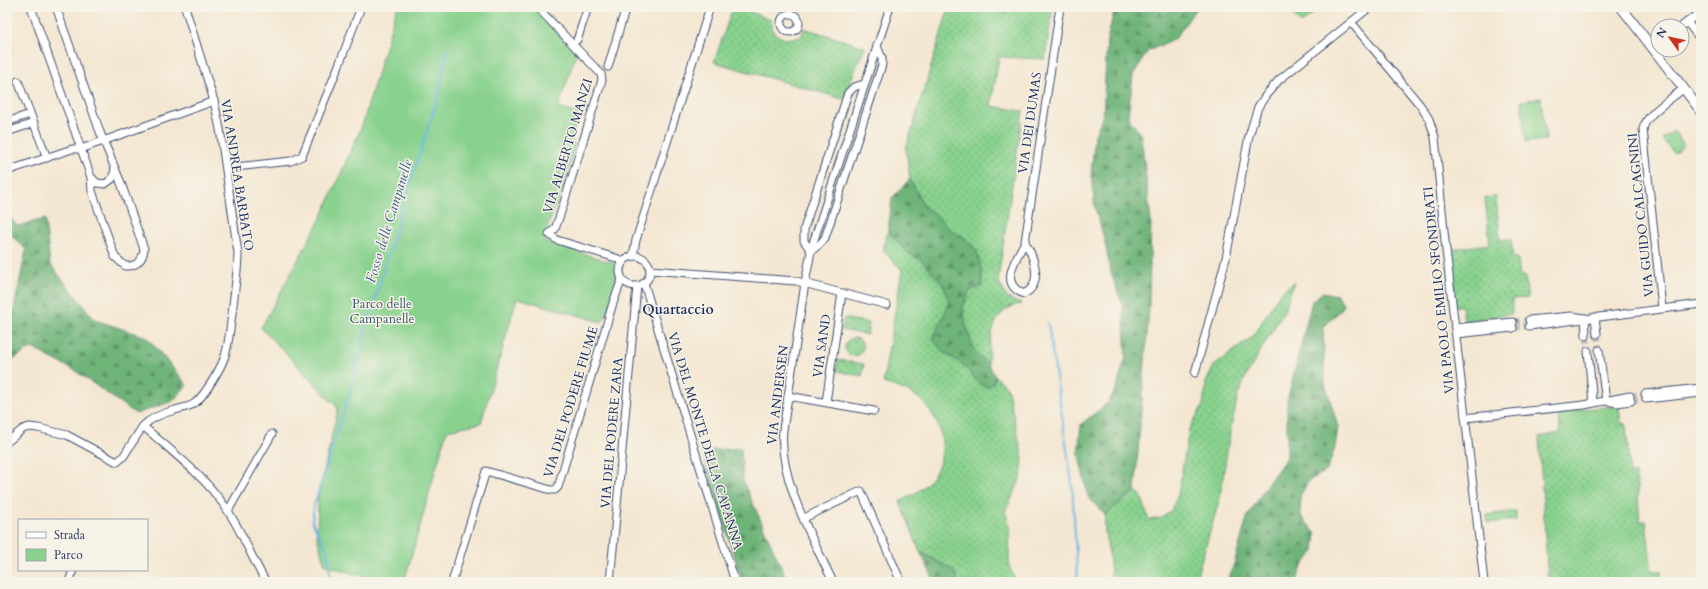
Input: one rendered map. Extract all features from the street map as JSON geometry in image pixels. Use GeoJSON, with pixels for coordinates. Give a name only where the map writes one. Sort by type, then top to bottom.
{"type":"FeatureCollection","features":[{"type":"Feature","properties":{"kind":"main road"},"geometry":{"type":"LineString","coordinates":[[1621,7],[1650,40]]}},
{"type":"Feature","properties":{"kind":"main road"},"geometry":{"type":"LineString","coordinates":[[1663,58],[1683,89],[1701,111]]}},
{"type":"Feature","properties":{"kind":"street"},"geometry":{"type":"LineString","coordinates":[[31,7],[81,149],[90,177],[92,191],[116,257],[125,266],[134,265],[141,260],[144,250],[56,7]]}},
{"type":"Feature","properties":{"kind":"street","name":"VIA ANDREA BARBATO"},"geometry":{"type":"LineString","coordinates":[[143,426],[151,419],[160,415],[189,407],[195,403],[201,397],[224,358],[228,341],[238,261],[226,168],[214,101],[185,7]]}},
{"type":"Feature","properties":{"kind":"street"},"geometry":{"type":"LineString","coordinates":[[226,168],[291,161],[302,156],[340,65],[361,7]]}},
{"type":"Feature","properties":{"kind":"street","name":"VIA ALBERTO MANZI"},"geometry":{"type":"LineString","coordinates":[[537,7],[601,74],[602,80],[562,209],[555,229],[549,234],[557,240],[616,258],[623,262]]}},
{"type":"Feature","properties":{"kind":"street"},"geometry":{"type":"LineString","coordinates":[[577,40],[588,7]]}},
{"type":"Feature","properties":{"kind":"street"},"geometry":{"type":"LineString","coordinates":[[608,67],[626,7]]}},
{"type":"Feature","properties":{"kind":"street"},"geometry":{"type":"LineString","coordinates":[[633,256],[636,240],[710,7]]}},
{"type":"Feature","properties":{"kind":"street","name":"VIA ANDERSEN"},"geometry":{"type":"LineString","coordinates":[[833,582],[790,484],[784,459],[782,436],[811,251],[890,7]]}},
{"type":"Feature","properties":{"kind":"street","name":"VIA DEI DUMAS"},"geometry":{"type":"LineString","coordinates":[[1025,242],[1033,256],[1036,280],[1024,294],[1016,291],[1009,277],[1025,242],[1060,7]]}},
{"type":"Feature","properties":{"kind":"street"},"geometry":{"type":"LineString","coordinates":[[1195,373],[1226,258],[1249,136],[1256,112],[1266,95],[1279,80],[1370,7]]}},
{"type":"Feature","properties":{"kind":"street"},"geometry":{"type":"LineString","coordinates":[[1690,20],[1701,12]]}},
{"type":"Feature","properties":{"kind":"street","name":"VIA PAOLO EMILIO SFONDRATI"},"geometry":{"type":"LineString","coordinates":[[1351,22],[1420,105],[1429,120],[1435,137],[1484,582]]}},
{"type":"Feature","properties":{"kind":"street"},"geometry":{"type":"LineString","coordinates":[[1690,30],[1701,40]]}},
{"type":"Feature","properties":{"kind":"street"},"geometry":{"type":"LineString","coordinates":[[864,84],[852,89],[847,96],[804,229],[804,241],[811,251],[825,238],[857,143],[882,65],[882,58],[877,46]]}},
{"type":"Feature","properties":{"kind":"street"},"geometry":{"type":"LineString","coordinates":[[18,81],[46,158]]}},
{"type":"Feature","properties":{"kind":"street","name":"VIA GUIDO CALCAGNINI"},"geometry":{"type":"LineString","coordinates":[[1662,308],[1644,129],[1645,122],[1683,89]]}},
{"type":"Feature","properties":{"kind":"street"},"geometry":{"type":"LineString","coordinates":[[7,171],[72,149],[81,149],[214,101]]}},
{"type":"Feature","properties":{"kind":"street"},"geometry":{"type":"LineString","coordinates":[[7,122],[30,114]]}},
{"type":"Feature","properties":{"kind":"street"},"geometry":{"type":"LineString","coordinates":[[7,132],[34,123]]}},
{"type":"Feature","properties":{"kind":"street"},"geometry":{"type":"LineString","coordinates":[[90,177],[97,183],[106,184],[112,179],[115,170]]}},
{"type":"Feature","properties":{"kind":"street"},"geometry":{"type":"LineString","coordinates":[[633,256],[644,259],[650,270],[649,278],[644,283],[637,286],[627,284],[622,279],[620,270],[623,262],[633,256]]}},
{"type":"Feature","properties":{"kind":"street"},"geometry":{"type":"LineString","coordinates":[[650,270],[766,278],[805,283],[887,305]]}},
{"type":"Feature","properties":{"kind":"street","name":"VIA DEL PODERE FIUME"},"geometry":{"type":"LineString","coordinates":[[452,582],[486,470],[550,490],[555,490],[558,487],[617,291],[622,279]]}},
{"type":"Feature","properties":{"kind":"street","name":"VIA DEL MONTE DELLA CAPANNA"},"geometry":{"type":"LineString","coordinates":[[644,283],[736,582]]}},
{"type":"Feature","properties":{"kind":"street","name":"VIA DEL PODERE ZARA"},"geometry":{"type":"LineString","coordinates":[[610,582],[637,286]]}},
{"type":"Feature","properties":{"kind":"street","name":"VIA SAND"},"geometry":{"type":"LineString","coordinates":[[826,402],[842,293]]}},
{"type":"Feature","properties":{"kind":"street"},"geometry":{"type":"LineString","coordinates":[[1529,323],[1576,321],[1585,318],[1701,304]]}},
{"type":"Feature","properties":{"kind":"street"},"geometry":{"type":"LineString","coordinates":[[1595,317],[1597,334]]}},
{"type":"Feature","properties":{"kind":"street"},"geometry":{"type":"LineString","coordinates":[[1585,318],[1586,336]]}},
{"type":"Feature","properties":{"kind":"street"},"geometry":{"type":"LineString","coordinates":[[1456,331],[1513,325]]}},
{"type":"Feature","properties":{"kind":"street"},"geometry":{"type":"LineString","coordinates":[[1599,350],[1606,401]]}},
{"type":"Feature","properties":{"kind":"street"},"geometry":{"type":"LineString","coordinates":[[1588,351],[1593,403]]}},
{"type":"Feature","properties":{"kind":"street"},"geometry":{"type":"LineString","coordinates":[[1701,388],[1645,396],[1701,393]]}},
{"type":"Feature","properties":{"kind":"street"},"geometry":{"type":"LineString","coordinates":[[788,396],[874,410]]}},
{"type":"Feature","properties":{"kind":"street"},"geometry":{"type":"LineString","coordinates":[[1465,418],[1631,399]]}},
{"type":"Feature","properties":{"kind":"street"},"geometry":{"type":"LineString","coordinates":[[7,442],[26,428],[42,429],[67,435],[117,462],[123,457],[143,426],[191,467],[214,491],[228,511],[266,582]]}},
{"type":"Feature","properties":{"kind":"street"},"geometry":{"type":"LineString","coordinates":[[228,511],[272,434]]}},
{"type":"Feature","properties":{"kind":"street"},"geometry":{"type":"LineString","coordinates":[[804,518],[861,491],[901,582]]}},
{"type":"Feature","properties":{"kind":"street"},"geometry":{"type":"LineString","coordinates":[[69,582],[73,571]]}},
{"type":"Feature","properties":{"kind":"green space","name":"Parco delle Campanelle"},"geometry":{"type":"Polygon","coordinates":[[[398,7],[540,7],[579,45],[558,108],[579,114],[571,142],[575,144],[563,189],[548,225],[545,242],[617,264],[614,294],[606,316],[602,322],[517,298],[481,423],[447,430],[404,582],[374,579],[325,565],[317,537],[318,497],[338,408],[261,328],[322,216],[362,126],[398,7]]]}},
{"type":"Feature","properties":{"kind":"green space"},"geometry":{"type":"Polygon","coordinates":[[[733,7],[739,7],[771,20],[774,33],[784,39],[801,37],[804,28],[865,47],[843,99],[714,62],[733,7]]]}},
{"type":"Feature","properties":{"kind":"green space"},"geometry":{"type":"Polygon","coordinates":[[[949,7],[1053,7],[1045,59],[999,57],[991,106],[1023,111],[998,280],[1007,298],[1021,304],[1011,307],[1003,312],[998,318],[991,336],[988,364],[974,350],[965,323],[963,307],[969,291],[965,238],[948,228],[937,215],[924,207],[910,179],[906,149],[949,7]]]}},
{"type":"Feature","properties":{"kind":"green space"},"geometry":{"type":"Polygon","coordinates":[[[1115,7],[1197,7],[1175,39],[1148,51],[1133,75],[1128,117],[1141,135],[1151,221],[1149,309],[1135,491],[1105,515],[1088,497],[1078,452],[1081,424],[1108,403],[1116,389],[1126,357],[1123,307],[1111,273],[1104,238],[1095,208],[1091,174],[1095,135],[1103,115],[1107,40],[1115,7]]]}},
{"type":"Feature","properties":{"kind":"green space"},"geometry":{"type":"Polygon","coordinates":[[[1291,7],[1320,7],[1301,24],[1288,9],[1291,7]]]}},
{"type":"Feature","properties":{"kind":"green space"},"geometry":{"type":"Polygon","coordinates":[[[1541,98],[1546,140],[1526,142],[1521,101],[1541,98]]]}},
{"type":"Feature","properties":{"kind":"green space"},"geometry":{"type":"Polygon","coordinates":[[[1674,131],[1684,145],[1674,153],[1662,139],[1674,131]]]}},
{"type":"Feature","properties":{"kind":"green space"},"geometry":{"type":"Polygon","coordinates":[[[910,179],[924,207],[937,215],[948,228],[965,238],[977,251],[982,273],[982,286],[969,291],[963,307],[965,323],[974,350],[988,364],[995,376],[993,384],[987,388],[979,383],[961,363],[942,351],[933,339],[950,303],[943,284],[921,260],[908,253],[888,231],[892,198],[910,179]]]}},
{"type":"Feature","properties":{"kind":"green space"},"geometry":{"type":"Polygon","coordinates":[[[1496,197],[1500,240],[1511,239],[1513,258],[1518,258],[1520,276],[1525,276],[1528,298],[1512,299],[1512,314],[1464,321],[1462,306],[1456,306],[1450,249],[1490,244],[1485,198],[1496,197]]]}},
{"type":"Feature","properties":{"kind":"green space"},"geometry":{"type":"Polygon","coordinates":[[[7,214],[17,226],[45,219],[50,264],[95,320],[147,337],[187,385],[173,401],[136,414],[74,370],[32,348],[7,363],[7,325],[11,323],[26,250],[7,231],[7,214]]]}},
{"type":"Feature","properties":{"kind":"green space"},"geometry":{"type":"Polygon","coordinates":[[[888,231],[908,253],[921,260],[943,284],[950,303],[940,323],[942,351],[961,363],[979,383],[993,384],[995,376],[1007,387],[1023,459],[1021,477],[1005,511],[1010,528],[1009,566],[1016,582],[959,582],[953,570],[920,552],[900,501],[916,493],[928,483],[936,471],[941,458],[942,444],[939,429],[933,415],[922,401],[908,392],[883,383],[902,270],[883,251],[888,231]]]}},
{"type":"Feature","properties":{"kind":"green space"},"geometry":{"type":"Polygon","coordinates":[[[1294,282],[1285,309],[1247,374],[1238,395],[1229,438],[1220,498],[1195,582],[1112,582],[1109,553],[1105,534],[1105,515],[1135,491],[1141,495],[1149,520],[1162,518],[1171,510],[1178,495],[1189,429],[1203,405],[1206,382],[1214,366],[1252,337],[1280,293],[1294,282]]]}},
{"type":"Feature","properties":{"kind":"green space"},"geometry":{"type":"Polygon","coordinates":[[[1323,292],[1337,295],[1344,306],[1323,328],[1325,383],[1338,427],[1335,448],[1327,470],[1309,481],[1300,496],[1301,516],[1316,534],[1314,551],[1300,570],[1297,582],[1226,582],[1234,564],[1247,518],[1266,486],[1287,457],[1287,401],[1312,301],[1323,292]]]}},
{"type":"Feature","properties":{"kind":"green space"},"geometry":{"type":"Polygon","coordinates":[[[844,318],[869,323],[867,335],[842,330],[844,318]]]}},
{"type":"Feature","properties":{"kind":"green space"},"geometry":{"type":"Polygon","coordinates":[[[854,338],[860,341],[863,347],[860,353],[854,356],[848,353],[845,347],[848,341],[854,338]]]}},
{"type":"Feature","properties":{"kind":"green space"},"geometry":{"type":"Polygon","coordinates":[[[838,360],[864,364],[862,376],[836,371],[838,360]]]}},
{"type":"Feature","properties":{"kind":"green space"},"geometry":{"type":"Polygon","coordinates":[[[1619,406],[1621,423],[1626,424],[1630,474],[1636,474],[1640,521],[1646,521],[1652,571],[1661,571],[1662,582],[1548,582],[1539,437],[1560,433],[1559,411],[1619,406]]]}},
{"type":"Feature","properties":{"kind":"green space"},"geometry":{"type":"Polygon","coordinates":[[[741,448],[743,481],[788,582],[742,582],[702,451],[741,448]]]}},
{"type":"Feature","properties":{"kind":"green space"},"geometry":{"type":"Polygon","coordinates":[[[1516,511],[1516,520],[1488,523],[1487,515],[1516,511]]]}},
{"type":"Feature","properties":{"kind":"green space"},"geometry":{"type":"Polygon","coordinates":[[[920,552],[953,570],[959,582],[935,582],[920,552]]]}},
{"type":"Feature","properties":{"kind":"waterway","name":"Fosso delle Campanelle"},"geometry":{"type":"LineString","coordinates":[[331,582],[328,553],[312,521],[314,505],[352,385],[365,332],[401,212],[438,97],[448,48]]}},
{"type":"Feature","properties":{"kind":"waterway"},"geometry":{"type":"LineString","coordinates":[[1048,323],[1072,483],[1077,572],[1079,582]]}},
{"type":"Feature","properties":{"kind":"tunnel"},"geometry":{"type":"LineString","coordinates":[[1513,322],[1529,320]]}},
{"type":"Feature","properties":{"kind":"tunnel"},"geometry":{"type":"LineString","coordinates":[[1513,328],[1529,326]]}},
{"type":"Feature","properties":{"kind":"tunnel"},"geometry":{"type":"LineString","coordinates":[[1597,334],[1599,350]]}},
{"type":"Feature","properties":{"kind":"tunnel"},"geometry":{"type":"LineString","coordinates":[[1586,336],[1588,351]]}},
{"type":"Feature","properties":{"kind":"tunnel"},"geometry":{"type":"LineString","coordinates":[[1630,396],[1645,394]]}},
{"type":"Feature","properties":{"kind":"tunnel"},"geometry":{"type":"LineString","coordinates":[[1631,401],[1646,399]]}},
{"type":"Feature","properties":{"kind":"district","name":"Quartaccio"},"geometry":{"type":"Point","coordinates":[678,309]}}]}
